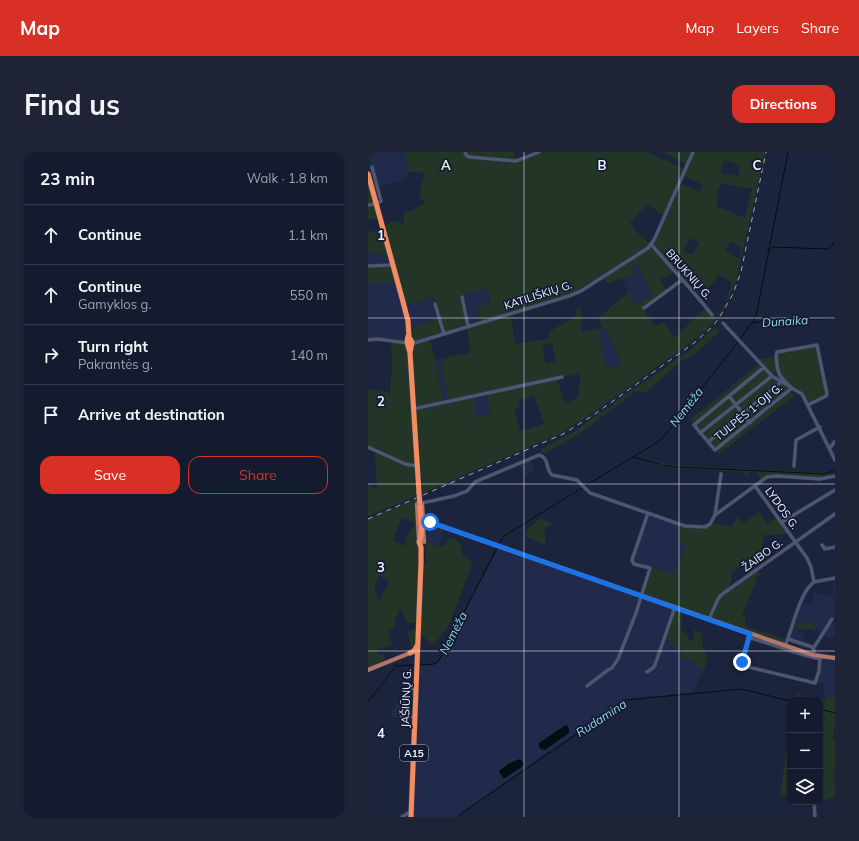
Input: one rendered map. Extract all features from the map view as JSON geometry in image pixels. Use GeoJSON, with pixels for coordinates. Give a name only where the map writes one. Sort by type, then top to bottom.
{"type":"FeatureCollection","features":[{"type":"Feature","properties":{"kind":"highway","name":"A15"},"geometry":{"type":"LineString","coordinates":[[368,174],[406,317],[421,504]]}},
{"type":"Feature","properties":{"kind":"highway","name":"JAŠIŪNŲ G."},"geometry":{"type":"LineString","coordinates":[[415,653],[417,643],[422,542],[421,504]]}},
{"type":"Feature","properties":{"kind":"highway","name":"JAŠIŪNŲ G."},"geometry":{"type":"LineString","coordinates":[[411,815],[417,665],[415,653],[422,542]]}},
{"type":"Feature","properties":{"kind":"main road"},"geometry":{"type":"LineString","coordinates":[[419,502],[421,504],[423,520],[422,542],[417,504],[419,502]]}},
{"type":"Feature","properties":{"kind":"main road"},"geometry":{"type":"LineString","coordinates":[[423,520],[709,619],[749,635],[820,658],[835,658]]}},
{"type":"Feature","properties":{"kind":"main road"},"geometry":{"type":"LineString","coordinates":[[368,670],[415,653]]}},
{"type":"Feature","properties":{"kind":"street"},"geometry":{"type":"LineString","coordinates":[[465,152],[469,157],[516,161],[539,152]]}},
{"type":"Feature","properties":{"kind":"street"},"geometry":{"type":"LineString","coordinates":[[651,244],[694,152]]}},
{"type":"Feature","properties":{"kind":"street"},"geometry":{"type":"LineString","coordinates":[[368,205],[381,203],[372,167]]}},
{"type":"Feature","properties":{"kind":"street","name":"BRUKNIŲ G."},"geometry":{"type":"LineString","coordinates":[[651,244],[712,315]]}},
{"type":"Feature","properties":{"kind":"street","name":"KATILIŠKIŲ G."},"geometry":{"type":"LineString","coordinates":[[368,340],[401,342],[420,341],[569,296],[581,290],[651,244]]}},
{"type":"Feature","properties":{"kind":"street"},"geometry":{"type":"LineString","coordinates":[[368,266],[393,265]]}},
{"type":"Feature","properties":{"kind":"street"},"geometry":{"type":"LineString","coordinates":[[644,308],[682,280]]}},
{"type":"Feature","properties":{"kind":"street"},"geometry":{"type":"LineString","coordinates":[[462,298],[468,326]]}},
{"type":"Feature","properties":{"kind":"street"},"geometry":{"type":"LineString","coordinates":[[435,304],[444,334]]}},
{"type":"Feature","properties":{"kind":"street"},"geometry":{"type":"LineString","coordinates":[[723,323],[772,376],[779,378],[792,388]]}},
{"type":"Feature","properties":{"kind":"street"},"geometry":{"type":"LineString","coordinates":[[808,405],[828,394],[818,345],[777,352],[777,368],[781,382],[802,394],[808,405],[820,427],[835,460]]}},
{"type":"Feature","properties":{"kind":"street"},"geometry":{"type":"LineString","coordinates":[[764,368],[694,425],[708,442],[781,382]]}},
{"type":"Feature","properties":{"kind":"street"},"geometry":{"type":"LineString","coordinates":[[700,433],[772,376]]}},
{"type":"Feature","properties":{"kind":"street"},"geometry":{"type":"LineString","coordinates":[[414,409],[562,377]]}},
{"type":"Feature","properties":{"kind":"street","name":"TULPĖS 1-OJI G."},"geometry":{"type":"LineString","coordinates":[[708,442],[715,450],[792,388]]}},
{"type":"Feature","properties":{"kind":"street"},"geometry":{"type":"LineString","coordinates":[[729,396],[750,422]]}},
{"type":"Feature","properties":{"kind":"street"},"geometry":{"type":"LineString","coordinates":[[794,466],[796,440],[820,427]]}},
{"type":"Feature","properties":{"kind":"street"},"geometry":{"type":"LineString","coordinates":[[830,448],[835,442]]}},
{"type":"Feature","properties":{"kind":"street"},"geometry":{"type":"LineString","coordinates":[[368,447],[403,463],[411,466],[417,466]]}},
{"type":"Feature","properties":{"kind":"street"},"geometry":{"type":"LineString","coordinates":[[368,452],[373,449]]}},
{"type":"Feature","properties":{"kind":"street"},"geometry":{"type":"LineString","coordinates":[[421,504],[454,496],[467,491],[475,482],[539,454],[545,457],[549,472],[552,475],[577,480],[590,493],[689,527],[705,527],[709,526],[715,514],[721,474]]}},
{"type":"Feature","properties":{"kind":"street"},"geometry":{"type":"LineString","coordinates":[[715,514],[754,486],[772,476],[820,479],[835,476]]}},
{"type":"Feature","properties":{"kind":"street","name":"LYDOS G."},"geometry":{"type":"LineString","coordinates":[[754,486],[782,522],[809,562],[814,582]]}},
{"type":"Feature","properties":{"kind":"street"},"geometry":{"type":"LineString","coordinates":[[782,522],[835,490]]}},
{"type":"Feature","properties":{"kind":"street"},"geometry":{"type":"LineString","coordinates":[[587,686],[615,664],[630,630],[642,596],[650,568],[634,564],[632,560],[648,513]]}},
{"type":"Feature","properties":{"kind":"street","name":"ŽAIBO G."},"geometry":{"type":"LineString","coordinates":[[709,619],[721,595],[835,514]]}},
{"type":"Feature","properties":{"kind":"street"},"geometry":{"type":"LineString","coordinates":[[822,545],[825,549],[835,547]]}},
{"type":"Feature","properties":{"kind":"street"},"geometry":{"type":"LineString","coordinates":[[785,646],[802,599],[809,586],[814,582],[835,578]]}},
{"type":"Feature","properties":{"kind":"street"},"geometry":{"type":"LineString","coordinates":[[647,672],[655,665],[674,608]]}},
{"type":"Feature","properties":{"kind":"street"},"geometry":{"type":"LineString","coordinates":[[813,655],[813,649],[832,619]]}},
{"type":"Feature","properties":{"kind":"street"},"geometry":{"type":"LineString","coordinates":[[749,635],[804,655],[820,658],[815,683],[744,666],[742,662],[749,635]]}},
{"type":"Feature","properties":{"kind":"street"},"geometry":{"type":"LineString","coordinates":[[788,639],[812,647],[813,649]]}},
{"type":"Feature","properties":{"kind":"street"},"geometry":{"type":"LineString","coordinates":[[415,717],[402,717],[403,698],[412,689],[416,688]]}},
{"type":"Feature","properties":{"kind":"street"},"geometry":{"type":"LineString","coordinates":[[814,805],[815,817]]}},
{"type":"Feature","properties":{"kind":"street"},"geometry":{"type":"LineString","coordinates":[[402,817],[408,813],[411,815]]}},
{"type":"Feature","properties":{"kind":"shaded area"},"geometry":{"type":"Polygon","coordinates":[[[368,152],[405,152],[409,172],[407,177],[402,180],[376,187],[368,152]]]}},
{"type":"Feature","properties":{"kind":"shaded area"},"geometry":{"type":"Polygon","coordinates":[[[368,253],[385,254],[389,265],[368,267],[368,253]]]}},
{"type":"Feature","properties":{"kind":"shaded area"},"geometry":{"type":"Polygon","coordinates":[[[637,264],[653,296],[636,304],[622,280],[634,274],[631,267],[637,264]]]}},
{"type":"Feature","properties":{"kind":"shaded area"},"geometry":{"type":"Polygon","coordinates":[[[368,282],[396,282],[406,321],[407,338],[405,341],[368,339],[368,282]]]}},
{"type":"Feature","properties":{"kind":"shaded area"},"geometry":{"type":"Polygon","coordinates":[[[486,288],[490,303],[480,320],[466,324],[459,296],[486,288]]]}},
{"type":"Feature","properties":{"kind":"shaded area"},"geometry":{"type":"Polygon","coordinates":[[[434,297],[440,319],[411,327],[405,305],[434,297]]]}},
{"type":"Feature","properties":{"kind":"shaded area"},"geometry":{"type":"Polygon","coordinates":[[[607,328],[622,366],[607,368],[598,330],[607,328]]]}},
{"type":"Feature","properties":{"kind":"shaded area"},"geometry":{"type":"Polygon","coordinates":[[[441,360],[448,400],[443,401],[436,361],[441,360]]]}},
{"type":"Feature","properties":{"kind":"shaded area"},"geometry":{"type":"Polygon","coordinates":[[[487,395],[490,415],[476,418],[474,398],[487,395]]]}},
{"type":"Feature","properties":{"kind":"shaded area"},"geometry":{"type":"Polygon","coordinates":[[[529,457],[535,470],[524,476],[519,462],[529,457]]]}},
{"type":"Feature","properties":{"kind":"shaded area"},"geometry":{"type":"Polygon","coordinates":[[[649,514],[681,525],[686,544],[675,576],[633,560],[649,514]]]}},
{"type":"Feature","properties":{"kind":"shaded area"},"geometry":{"type":"Polygon","coordinates":[[[425,523],[444,528],[439,546],[426,541],[425,523]]]}},
{"type":"Feature","properties":{"kind":"shaded area"},"geometry":{"type":"Polygon","coordinates":[[[499,547],[675,609],[683,650],[682,656],[685,660],[689,659],[703,671],[693,692],[624,699],[457,817],[413,817],[419,666],[438,664],[499,547]]]}},
{"type":"Feature","properties":{"kind":"shaded area"},"geometry":{"type":"Polygon","coordinates":[[[832,579],[835,579],[835,617],[832,618],[822,633],[812,623],[795,621],[802,602],[813,604],[813,593],[834,596],[832,579]]]}},
{"type":"Feature","properties":{"kind":"shaded area"},"geometry":{"type":"Polygon","coordinates":[[[830,624],[835,624],[835,638],[824,636],[830,624]]]}},
{"type":"Feature","properties":{"kind":"shaded area"},"geometry":{"type":"Polygon","coordinates":[[[792,628],[804,633],[803,641],[816,646],[816,654],[812,653],[812,650],[788,641],[792,628]]]}},
{"type":"Feature","properties":{"kind":"shaded area"},"geometry":{"type":"Polygon","coordinates":[[[821,658],[835,659],[835,697],[826,697],[824,694],[824,683],[817,683],[821,658]]]}},
{"type":"Feature","properties":{"kind":"shaded area"},"geometry":{"type":"Polygon","coordinates":[[[405,696],[411,696],[411,718],[392,717],[393,707],[405,696]]]}},
{"type":"Feature","properties":{"kind":"shaded area"},"geometry":{"type":"Polygon","coordinates":[[[567,725],[569,733],[545,750],[539,747],[539,743],[567,725]]]}},
{"type":"Feature","properties":{"kind":"shaded area"},"geometry":{"type":"Polygon","coordinates":[[[520,759],[524,764],[523,766],[503,778],[499,771],[508,764],[520,759]]]}},
{"type":"Feature","properties":{"kind":"green space"},"geometry":{"type":"Polygon","coordinates":[[[405,152],[514,152],[515,157],[518,159],[536,152],[647,152],[684,169],[686,164],[663,152],[693,152],[664,216],[647,204],[630,223],[650,244],[647,247],[569,295],[415,341],[410,338],[411,327],[440,318],[434,297],[405,305],[384,226],[398,221],[403,224],[404,212],[409,212],[426,202],[420,198],[419,195],[425,173],[409,172],[405,152]],[[486,288],[459,296],[467,324],[480,320],[476,308],[490,303],[486,288]]]}},
{"type":"Feature","properties":{"kind":"green space"},"geometry":{"type":"Polygon","coordinates":[[[694,152],[765,152],[736,282],[726,304],[719,315],[696,339],[584,419],[559,434],[423,493],[422,477],[419,469],[411,350],[412,344],[430,339],[435,360],[470,353],[467,327],[511,314],[515,344],[550,338],[549,332],[577,315],[576,309],[581,307],[582,332],[602,328],[599,317],[629,291],[636,304],[653,296],[637,264],[631,267],[634,274],[622,280],[620,278],[609,284],[603,277],[650,247],[680,184],[700,192],[703,185],[684,176],[694,152]],[[724,160],[721,173],[738,176],[740,165],[724,160]],[[721,183],[717,192],[719,193],[716,206],[745,218],[752,189],[721,183]],[[690,238],[683,252],[693,255],[699,242],[690,238]],[[730,241],[725,250],[739,259],[741,247],[730,241]],[[675,271],[660,280],[666,290],[642,308],[655,326],[663,322],[675,338],[705,308],[716,317],[725,304],[732,282],[719,275],[708,289],[704,285],[694,292],[690,289],[695,283],[690,279],[686,283],[675,271]],[[606,328],[598,330],[607,368],[621,365],[606,328]],[[552,343],[542,346],[546,363],[556,361],[552,343]],[[441,360],[436,361],[443,401],[448,400],[441,360]],[[578,373],[557,378],[565,404],[578,397],[580,380],[578,373]],[[487,395],[474,398],[476,418],[490,414],[487,395]],[[534,396],[519,400],[520,406],[514,408],[520,431],[544,424],[534,396]]]}},
{"type":"Feature","properties":{"kind":"green space"},"geometry":{"type":"Polygon","coordinates":[[[368,180],[379,219],[368,219],[368,180]]]}},
{"type":"Feature","properties":{"kind":"green space"},"geometry":{"type":"Polygon","coordinates":[[[368,231],[382,232],[391,264],[389,265],[385,254],[368,253],[368,231]]]}},
{"type":"Feature","properties":{"kind":"green space"},"geometry":{"type":"Polygon","coordinates":[[[392,266],[396,282],[368,282],[368,267],[392,266]]]}},
{"type":"Feature","properties":{"kind":"green space"},"geometry":{"type":"Polygon","coordinates":[[[717,328],[719,329],[719,332],[705,345],[693,355],[683,360],[646,392],[636,391],[582,432],[545,454],[541,452],[541,449],[574,432],[603,410],[611,407],[616,401],[692,349],[711,330],[717,328]]]}},
{"type":"Feature","properties":{"kind":"green space"},"geometry":{"type":"Polygon","coordinates":[[[391,342],[406,344],[408,346],[414,467],[416,468],[416,496],[368,516],[368,485],[377,489],[375,452],[370,450],[368,451],[368,389],[390,393],[392,367],[391,342]]]}},
{"type":"Feature","properties":{"kind":"green space"},"geometry":{"type":"Polygon","coordinates":[[[816,346],[826,395],[809,403],[800,390],[780,376],[777,352],[816,346]]]}},
{"type":"Feature","properties":{"kind":"green space"},"geometry":{"type":"Polygon","coordinates":[[[775,357],[776,370],[774,372],[775,376],[758,360],[775,357]]]}},
{"type":"Feature","properties":{"kind":"green space"},"geometry":{"type":"Polygon","coordinates":[[[759,364],[772,377],[786,386],[795,395],[719,454],[690,420],[759,364]]]}},
{"type":"Feature","properties":{"kind":"green space"},"geometry":{"type":"Polygon","coordinates":[[[650,460],[677,466],[831,474],[819,478],[776,475],[761,480],[756,472],[749,472],[748,475],[745,475],[745,472],[675,468],[650,462],[650,460]]]}},
{"type":"Feature","properties":{"kind":"green space"},"geometry":{"type":"Polygon","coordinates":[[[418,498],[416,503],[419,546],[417,623],[407,623],[401,609],[398,611],[398,615],[395,619],[395,626],[389,631],[392,645],[378,649],[377,652],[378,654],[383,654],[386,662],[368,669],[368,519],[418,498]],[[407,518],[400,520],[393,541],[404,546],[407,536],[415,524],[407,518]],[[382,576],[375,581],[375,590],[379,600],[389,583],[382,576]]]}},
{"type":"Feature","properties":{"kind":"green space"},"geometry":{"type":"Polygon","coordinates":[[[759,512],[767,524],[778,517],[790,534],[763,535],[762,552],[732,572],[730,587],[720,595],[708,618],[643,594],[651,567],[675,575],[686,544],[676,541],[681,525],[708,527],[713,522],[713,524],[732,526],[737,517],[743,524],[759,512]]]}},
{"type":"Feature","properties":{"kind":"green space"},"geometry":{"type":"Polygon","coordinates":[[[540,519],[554,525],[548,526],[544,530],[546,542],[544,544],[527,537],[526,535],[528,528],[540,519]]]}},
{"type":"Feature","properties":{"kind":"green space"},"geometry":{"type":"Polygon","coordinates":[[[451,538],[459,542],[463,555],[470,560],[472,565],[448,627],[435,643],[431,643],[421,634],[426,541],[439,546],[445,546],[451,538]]]}},
{"type":"Feature","properties":{"kind":"green space"},"geometry":{"type":"Polygon","coordinates":[[[758,571],[760,575],[755,579],[756,582],[742,615],[746,618],[745,626],[787,640],[785,644],[711,619],[721,596],[758,571]]]}},
{"type":"Feature","properties":{"kind":"green space"},"geometry":{"type":"Polygon","coordinates":[[[675,609],[683,612],[681,630],[687,634],[689,640],[692,641],[694,639],[694,630],[699,631],[702,635],[702,646],[707,656],[703,671],[689,659],[682,659],[683,650],[669,644],[668,633],[675,609]]]}},
{"type":"Feature","properties":{"kind":"green space"},"geometry":{"type":"Polygon","coordinates":[[[795,622],[812,623],[817,629],[807,628],[803,630],[794,627],[795,622]]]}},
{"type":"Feature","properties":{"kind":"green space"},"geometry":{"type":"Polygon","coordinates":[[[417,628],[416,647],[412,651],[408,632],[417,628]]]}},
{"type":"Feature","properties":{"kind":"green space"},"geometry":{"type":"Polygon","coordinates":[[[796,694],[810,697],[796,697],[796,694]]]}},
{"type":"Feature","properties":{"kind":"green space"},"geometry":{"type":"Polygon","coordinates":[[[826,697],[835,697],[835,726],[833,738],[835,740],[835,797],[823,800],[823,699],[825,699],[826,697]]]}},
{"type":"Feature","properties":{"kind":"green space"},"geometry":{"type":"Polygon","coordinates":[[[787,750],[787,796],[780,795],[787,750]]]}},
{"type":"Feature","properties":{"kind":"waterway","name":"Nemėža"},"geometry":{"type":"LineString","coordinates":[[740,339],[755,318],[757,311],[788,152]]}},
{"type":"Feature","properties":{"kind":"waterway"},"geometry":{"type":"LineString","coordinates":[[768,250],[773,247],[828,249],[835,241]]}},
{"type":"Feature","properties":{"kind":"waterway","name":"Dunaika"},"geometry":{"type":"LineString","coordinates":[[822,319],[835,318]]}},
{"type":"Feature","properties":{"kind":"waterway","name":"Dunaika"},"geometry":{"type":"LineString","coordinates":[[753,323],[767,320],[820,319]]}},
{"type":"Feature","properties":{"kind":"waterway","name":"Nemėža"},"geometry":{"type":"LineString","coordinates":[[585,486],[661,440],[738,342]]}},
{"type":"Feature","properties":{"kind":"waterway"},"geometry":{"type":"LineString","coordinates":[[633,457],[661,464]]}},
{"type":"Feature","properties":{"kind":"waterway"},"geometry":{"type":"LineString","coordinates":[[665,465],[675,467],[825,474],[835,470]]}},
{"type":"Feature","properties":{"kind":"waterway","name":"Nemėža"},"geometry":{"type":"LineString","coordinates":[[499,544],[504,536],[582,488]]}},
{"type":"Feature","properties":{"kind":"waterway","name":"Nemėža"},"geometry":{"type":"LineString","coordinates":[[420,665],[434,664],[439,660],[497,548]]}},
{"type":"Feature","properties":{"kind":"waterway","name":"Nemėža"},"geometry":{"type":"LineString","coordinates":[[368,702],[396,666],[415,665]]}},
{"type":"Feature","properties":{"kind":"waterway","name":"Rudamina"},"geometry":{"type":"LineString","coordinates":[[459,817],[462,813],[626,700],[742,689],[787,700]]}},
{"type":"Feature","properties":{"kind":"waterway","name":"Rudamina"},"geometry":{"type":"LineString","coordinates":[[823,710],[835,713]]}},
{"type":"Feature","properties":{"kind":"railway"},"geometry":{"type":"LineString","coordinates":[[368,519],[563,434],[592,416],[694,343],[712,327],[733,294],[741,272],[766,152]]}},
{"type":"Feature","properties":{"kind":"route"},"geometry":{"type":"LineString","coordinates":[[430,522],[750,634],[748,636],[742,662]]}}]}
